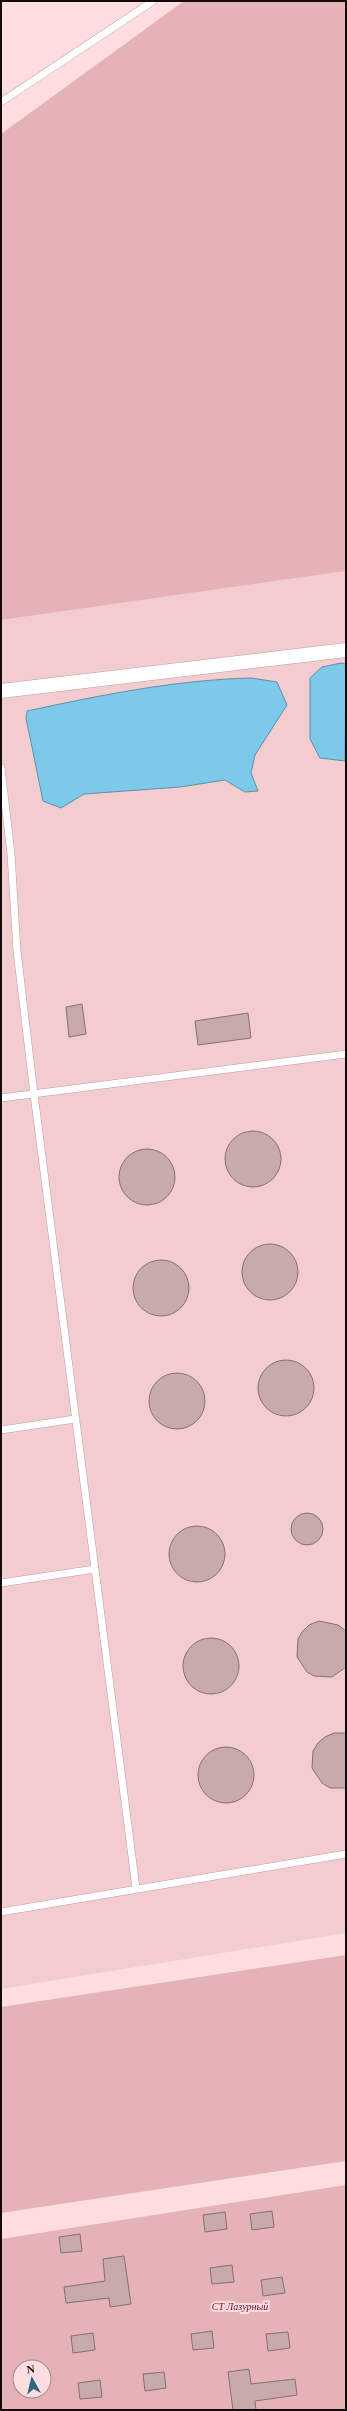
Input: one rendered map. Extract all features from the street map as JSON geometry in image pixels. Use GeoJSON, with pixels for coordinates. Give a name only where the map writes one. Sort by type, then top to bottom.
{"type":"FeatureCollection","features":[{"type":"Feature","properties":{"kind":"street"},"geometry":{"type":"LineString","coordinates":[[1,691],[346,650]]}},
{"type":"Feature","properties":{"kind":"lane"},"geometry":{"type":"LineString","coordinates":[[1,102],[153,1]]}},
{"type":"Feature","properties":{"kind":"lane"},"geometry":{"type":"LineString","coordinates":[[1,768],[11,854],[17,950],[34,1094],[136,1888]]}},
{"type":"Feature","properties":{"kind":"lane"},"geometry":{"type":"LineString","coordinates":[[1,1098],[346,1054]]}},
{"type":"Feature","properties":{"kind":"lane"},"geometry":{"type":"LineString","coordinates":[[1,1430],[76,1419]]}},
{"type":"Feature","properties":{"kind":"lane"},"geometry":{"type":"LineString","coordinates":[[1,1583],[95,1569]]}},
{"type":"Feature","properties":{"kind":"lane"},"geometry":{"type":"LineString","coordinates":[[1,1912],[136,1888],[346,1854]]}},
{"type":"Feature","properties":{"kind":"shaded area"},"geometry":{"type":"Polygon","coordinates":[[[346,571],[346,1933],[1,1989],[1,620],[346,571]]]}},
{"type":"Feature","properties":{"kind":"green space"},"geometry":{"type":"Polygon","coordinates":[[[184,1],[346,1],[346,571],[1,620],[1,134],[184,1]]]}},
{"type":"Feature","properties":{"kind":"green space"},"geometry":{"type":"Polygon","coordinates":[[[346,1955],[346,2161],[1,2213],[1,2007],[346,1955]]]}},
{"type":"Feature","properties":{"kind":"green space","name":"СТ Лазурный"},"geometry":{"type":"Polygon","coordinates":[[[346,2185],[346,2410],[1,2410],[1,2239],[346,2185]]]}},
{"type":"Feature","properties":{"kind":"water"},"geometry":{"type":"Polygon","coordinates":[[[341,663],[346,664],[345,761],[320,758],[310,739],[310,678],[322,667],[341,663]]]}},
{"type":"Feature","properties":{"kind":"water"},"geometry":{"type":"Polygon","coordinates":[[[251,678],[277,682],[287,705],[255,755],[251,773],[258,791],[245,792],[225,780],[180,787],[84,794],[61,808],[43,801],[26,718],[27,711],[139,689],[223,679],[251,678]]]}},
{"type":"Feature","properties":{"kind":"building"},"geometry":{"type":"Polygon","coordinates":[[[82,1004],[86,1034],[69,1037],[66,1007],[82,1004]]]}},
{"type":"Feature","properties":{"kind":"building"},"geometry":{"type":"Polygon","coordinates":[[[248,1013],[251,1038],[198,1045],[195,1021],[248,1013]]]}},
{"type":"Feature","properties":{"kind":"building"},"geometry":{"type":"Polygon","coordinates":[[[248,1131],[258,1131],[273,1139],[279,1148],[281,1159],[279,1170],[273,1179],[258,1187],[248,1187],[237,1182],[230,1175],[225,1164],[225,1154],[230,1143],[237,1136],[248,1131]]]}},
{"type":"Feature","properties":{"kind":"building"},"geometry":{"type":"Polygon","coordinates":[[[142,1149],[152,1149],[167,1157],[173,1166],[175,1177],[173,1188],[167,1197],[152,1205],[142,1205],[131,1200],[124,1193],[119,1182],[119,1172],[124,1161],[131,1154],[142,1149]]]}},
{"type":"Feature","properties":{"kind":"building"},"geometry":{"type":"Polygon","coordinates":[[[265,1244],[275,1244],[290,1252],[296,1261],[298,1272],[296,1283],[290,1292],[275,1300],[265,1300],[254,1295],[247,1288],[242,1277],[242,1267],[247,1256],[254,1249],[265,1244]]]}},
{"type":"Feature","properties":{"kind":"building"},"geometry":{"type":"Polygon","coordinates":[[[156,1260],[166,1260],[181,1268],[187,1277],[189,1288],[187,1299],[181,1308],[166,1316],[156,1316],[145,1311],[138,1304],[133,1293],[133,1283],[138,1272],[145,1265],[156,1260]]]}},
{"type":"Feature","properties":{"kind":"building"},"geometry":{"type":"Polygon","coordinates":[[[281,1360],[291,1360],[306,1368],[312,1377],[314,1388],[312,1399],[306,1408],[291,1416],[281,1416],[270,1411],[263,1404],[258,1393],[258,1383],[263,1372],[270,1365],[281,1360]]]}},
{"type":"Feature","properties":{"kind":"building"},"geometry":{"type":"Polygon","coordinates":[[[172,1373],[182,1373],[197,1381],[203,1390],[205,1401],[203,1412],[197,1421],[182,1429],[172,1429],[161,1424],[154,1417],[149,1406],[149,1396],[154,1385],[161,1378],[172,1373]]]}},
{"type":"Feature","properties":{"kind":"building"},"geometry":{"type":"Polygon","coordinates":[[[307,1513],[313,1514],[320,1520],[323,1529],[322,1535],[316,1542],[307,1545],[301,1544],[294,1538],[291,1529],[292,1523],[298,1516],[307,1513]]]}},
{"type":"Feature","properties":{"kind":"building"},"geometry":{"type":"Polygon","coordinates":[[[192,1526],[202,1526],[217,1534],[223,1543],[225,1554],[223,1565],[217,1574],[202,1582],[192,1582],[181,1577],[174,1570],[169,1559],[169,1549],[174,1538],[181,1531],[192,1526]]]}},
{"type":"Feature","properties":{"kind":"building"},"geometry":{"type":"Polygon","coordinates":[[[319,1621],[338,1625],[346,1631],[346,1667],[332,1677],[314,1676],[307,1672],[297,1657],[298,1639],[302,1632],[309,1625],[319,1621]]]}},
{"type":"Feature","properties":{"kind":"building"},"geometry":{"type":"Polygon","coordinates":[[[206,1638],[216,1638],[231,1646],[237,1655],[239,1666],[237,1677],[231,1686],[216,1694],[206,1694],[195,1689],[188,1682],[183,1671],[183,1661],[188,1650],[195,1643],[206,1638]]]}},
{"type":"Feature","properties":{"kind":"building"},"geometry":{"type":"Polygon","coordinates":[[[334,1733],[346,1733],[346,1788],[330,1788],[322,1783],[312,1768],[313,1751],[318,1743],[325,1737],[334,1733]]]}},
{"type":"Feature","properties":{"kind":"building"},"geometry":{"type":"Polygon","coordinates":[[[221,1747],[231,1747],[246,1755],[252,1764],[254,1775],[252,1786],[246,1795],[231,1803],[221,1803],[210,1798],[203,1791],[198,1780],[198,1770],[203,1759],[210,1752],[221,1747]]]}},
{"type":"Feature","properties":{"kind":"building"},"geometry":{"type":"Polygon","coordinates":[[[272,2211],[274,2227],[252,2230],[250,2214],[272,2211]]]}},
{"type":"Feature","properties":{"kind":"building"},"geometry":{"type":"Polygon","coordinates":[[[225,2212],[227,2229],[205,2232],[203,2215],[225,2212]]]}},
{"type":"Feature","properties":{"kind":"building"},"geometry":{"type":"Polygon","coordinates":[[[80,2234],[82,2251],[61,2253],[59,2237],[80,2234]]]}},
{"type":"Feature","properties":{"kind":"building"},"geometry":{"type":"Polygon","coordinates":[[[124,2256],[131,2304],[110,2307],[109,2298],[66,2303],[64,2287],[105,2281],[103,2259],[124,2256]]]}},
{"type":"Feature","properties":{"kind":"building"},"geometry":{"type":"Polygon","coordinates":[[[232,2265],[234,2282],[212,2284],[210,2268],[232,2265]]]}},
{"type":"Feature","properties":{"kind":"building"},"geometry":{"type":"Polygon","coordinates":[[[282,2277],[285,2293],[263,2296],[261,2280],[282,2277]]]}},
{"type":"Feature","properties":{"kind":"building"},"geometry":{"type":"Polygon","coordinates":[[[212,2331],[214,2348],[193,2350],[191,2334],[212,2331]]]}},
{"type":"Feature","properties":{"kind":"building"},"geometry":{"type":"Polygon","coordinates":[[[288,2332],[290,2348],[268,2351],[266,2334],[288,2332]]]}},
{"type":"Feature","properties":{"kind":"building"},"geometry":{"type":"Polygon","coordinates":[[[93,2333],[95,2350],[73,2353],[71,2336],[93,2333]]]}},
{"type":"Feature","properties":{"kind":"building"},"geometry":{"type":"Polygon","coordinates":[[[249,2369],[251,2384],[295,2379],[297,2395],[255,2401],[256,2410],[233,2410],[228,2372],[249,2369]]]}},
{"type":"Feature","properties":{"kind":"building"},"geometry":{"type":"Polygon","coordinates":[[[164,2372],[166,2388],[145,2391],[143,2374],[164,2372]]]}},
{"type":"Feature","properties":{"kind":"building"},"geometry":{"type":"Polygon","coordinates":[[[100,2380],[102,2397],[80,2399],[78,2383],[100,2380]]]}}]}
